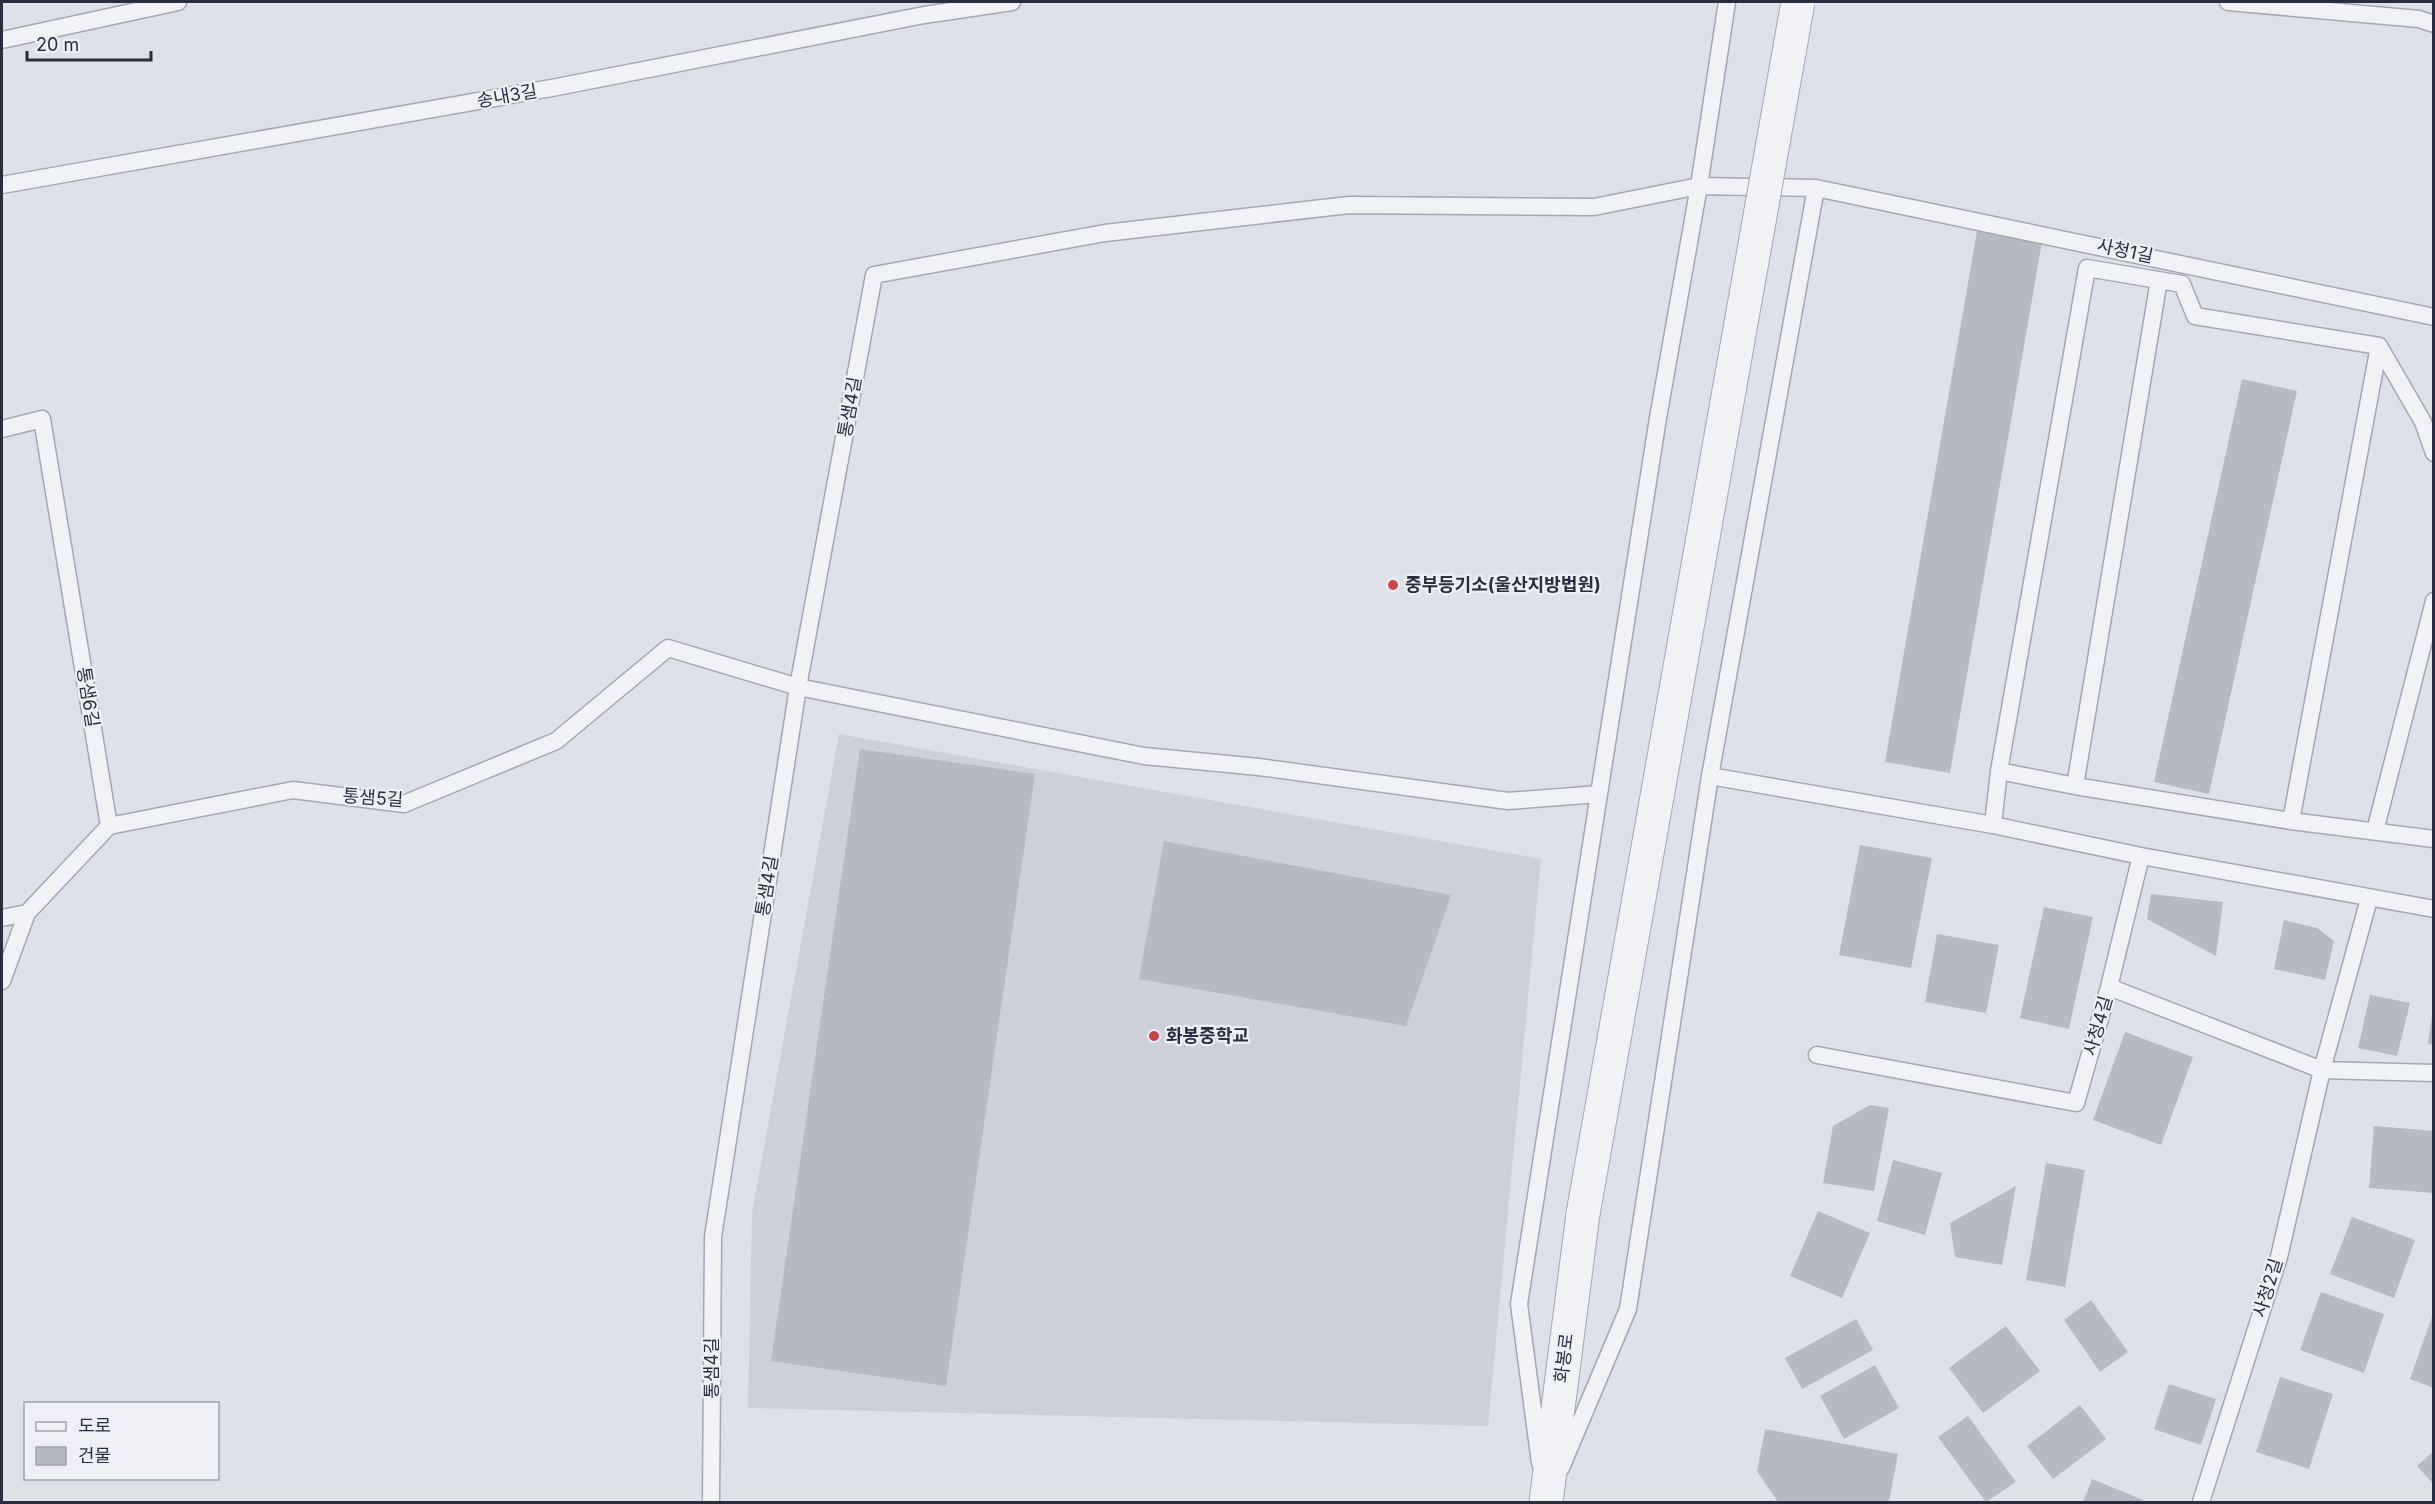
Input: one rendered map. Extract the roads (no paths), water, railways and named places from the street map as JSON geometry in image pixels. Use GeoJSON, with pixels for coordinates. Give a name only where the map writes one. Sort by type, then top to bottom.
{"type":"FeatureCollection","features":[{"type":"Feature","properties":{"kind":"street","name":"화봉로"},"geometry":{"type":"LineString","coordinates":[[1546,1503],[1583,1214],[1798,2]]}},
{"type":"Feature","properties":{"kind":"lane"},"geometry":{"type":"LineString","coordinates":[[2,40],[178,2]]}},
{"type":"Feature","properties":{"kind":"lane","name":"송내3길"},"geometry":{"type":"LineString","coordinates":[[2,185],[349,125],[924,15],[1012,2]]}},
{"type":"Feature","properties":{"kind":"lane"},"geometry":{"type":"LineString","coordinates":[[1546,1503],[1519,1304],[1656,430],[1699,186],[1727,2]]}},
{"type":"Feature","properties":{"kind":"lane"},"geometry":{"type":"LineString","coordinates":[[2228,2],[2419,19],[2433,24]]}},
{"type":"Feature","properties":{"kind":"lane","name":"사청1길"},"geometry":{"type":"LineString","coordinates":[[874,275],[1105,233],[1349,205],[1594,207],[1699,186],[1816,188],[2433,317]]}},
{"type":"Feature","properties":{"kind":"lane"},"geometry":{"type":"LineString","coordinates":[[1546,1503],[1628,1309],[1710,776],[1816,188]]}},
{"type":"Feature","properties":{"kind":"lane"},"geometry":{"type":"LineString","coordinates":[[1993,825],[1999,771],[2087,268],[2182,285],[2196,316],[2379,346]]}},
{"type":"Feature","properties":{"kind":"lane","name":"통샘4길"},"geometry":{"type":"LineString","coordinates":[[711,1503],[713,1237],[798,687],[874,275]]}},
{"type":"Feature","properties":{"kind":"lane"},"geometry":{"type":"LineString","coordinates":[[2075,786],[2159,280]]}},
{"type":"Feature","properties":{"kind":"lane"},"geometry":{"type":"LineString","coordinates":[[2379,346],[2423,422],[2433,453]]}},
{"type":"Feature","properties":{"kind":"lane"},"geometry":{"type":"LineString","coordinates":[[2291,821],[2379,346]]}},
{"type":"Feature","properties":{"kind":"lane","name":"통샘6길"},"geometry":{"type":"LineString","coordinates":[[2,429],[42,420],[109,826]]}},
{"type":"Feature","properties":{"kind":"lane"},"geometry":{"type":"LineString","coordinates":[[2375,831],[2433,601]]}},
{"type":"Feature","properties":{"kind":"lane","name":"통샘5길"},"geometry":{"type":"LineString","coordinates":[[109,826],[293,790],[404,804],[556,741],[668,648],[798,687]]}},
{"type":"Feature","properties":{"kind":"lane"},"geometry":{"type":"LineString","coordinates":[[798,687],[1144,756],[1259,767],[1508,801],[1599,794]]}},
{"type":"Feature","properties":{"kind":"lane"},"geometry":{"type":"LineString","coordinates":[[1999,771],[2075,786],[2291,821],[2433,839]]}},
{"type":"Feature","properties":{"kind":"lane"},"geometry":{"type":"LineString","coordinates":[[1710,776],[1993,825],[2141,856],[2433,909]]}},
{"type":"Feature","properties":{"kind":"lane"},"geometry":{"type":"LineString","coordinates":[[2,981],[27,913],[109,826]]}},
{"type":"Feature","properties":{"kind":"lane"},"geometry":{"type":"LineString","coordinates":[[2109,987],[2141,856]]}},
{"type":"Feature","properties":{"kind":"lane","name":"사청2길"},"geometry":{"type":"LineString","coordinates":[[2200,1503],[2278,1257],[2322,1070],[2369,899]]}},
{"type":"Feature","properties":{"kind":"lane"},"geometry":{"type":"LineString","coordinates":[[2,918],[27,913]]}},
{"type":"Feature","properties":{"kind":"lane","name":"사청4길"},"geometry":{"type":"LineString","coordinates":[[1818,1055],[2076,1103],[2109,987],[2322,1070],[2433,1073]]}},
{"type":"Feature","properties":{"kind":"place","name":"중부등기소(울산지방법원)"},"geometry":{"type":"Point","coordinates":[1393,585]}},
{"type":"Feature","properties":{"kind":"place","name":"화봉중학교"},"geometry":{"type":"Point","coordinates":[1154,1036]}}]}
